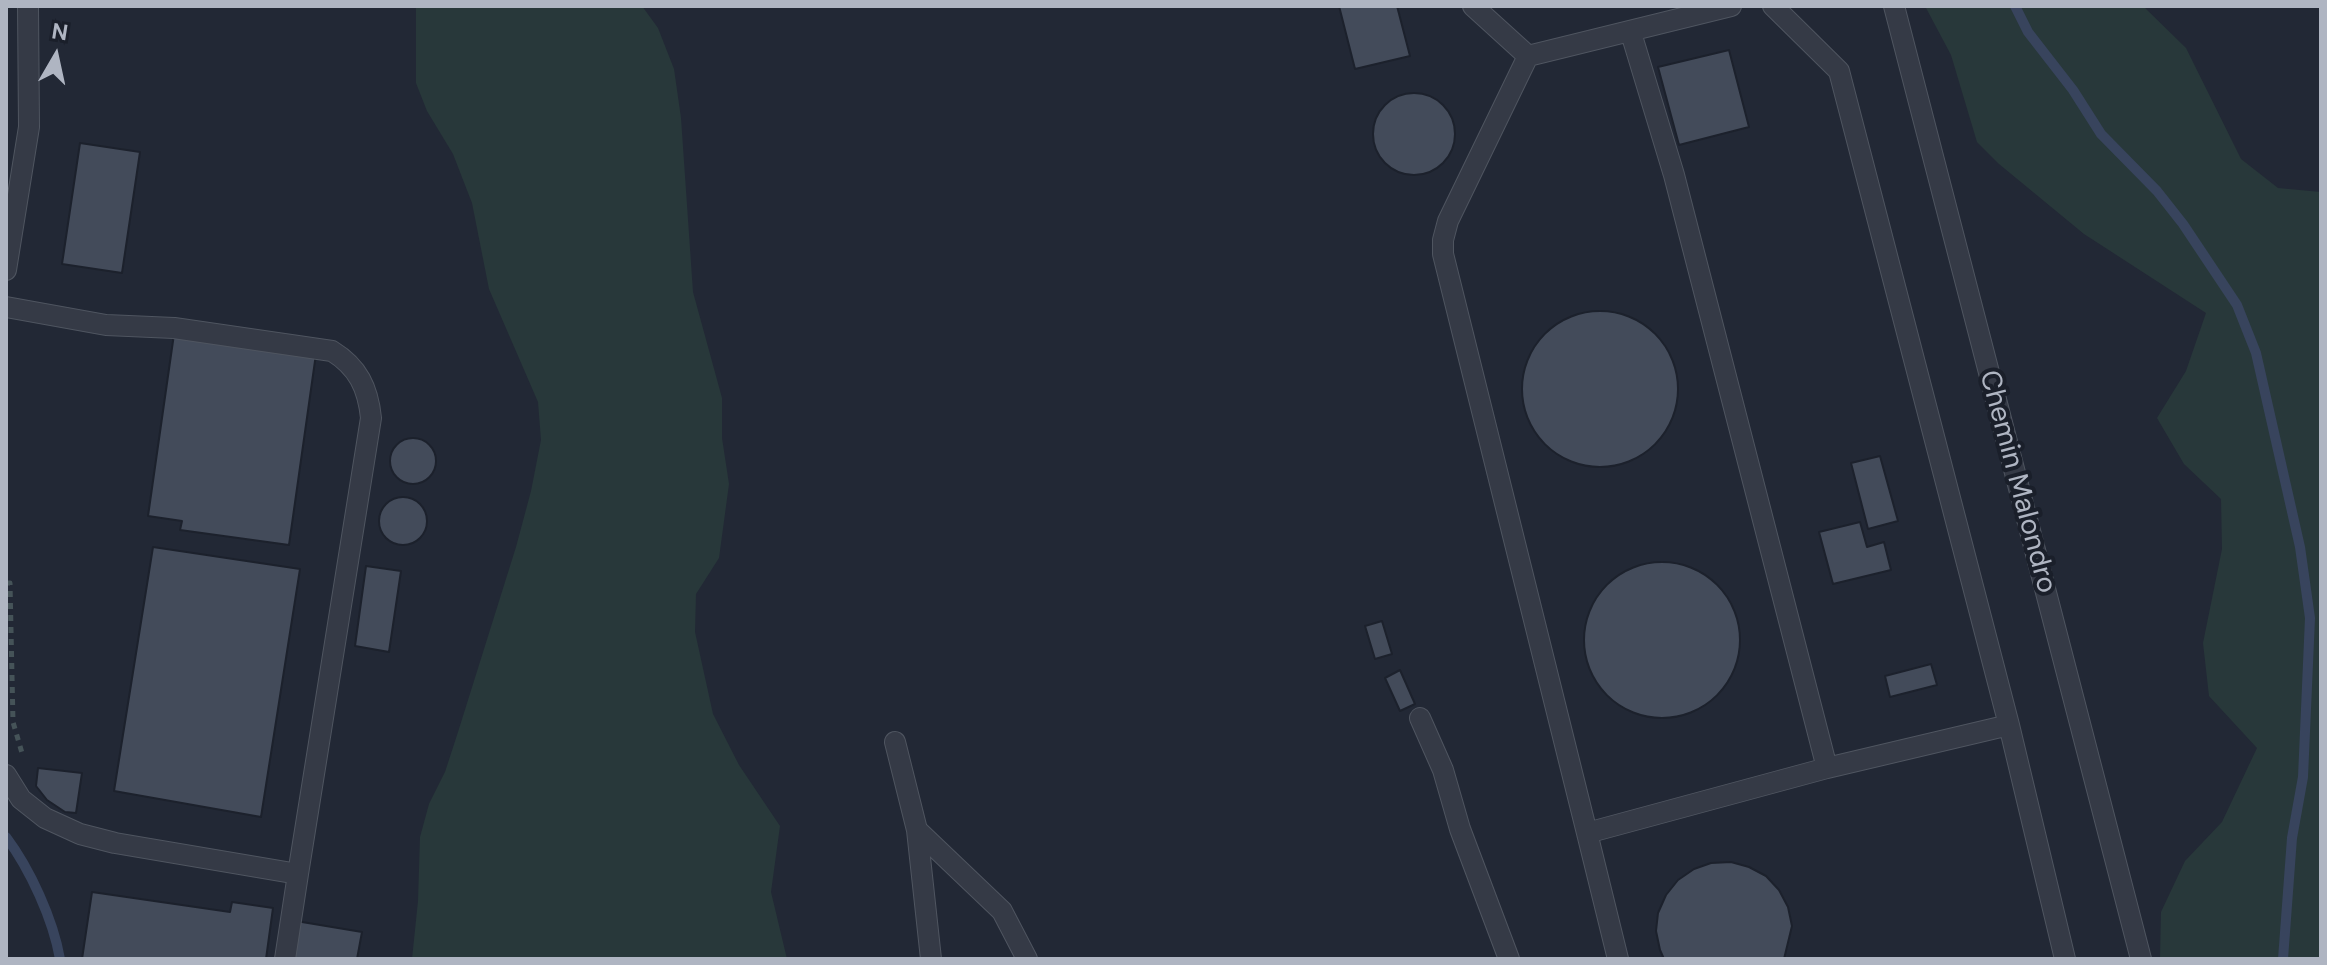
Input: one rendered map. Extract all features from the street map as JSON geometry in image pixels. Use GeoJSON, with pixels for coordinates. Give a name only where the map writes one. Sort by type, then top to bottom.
{"type":"FeatureCollection","features":[{"type":"Feature","properties":{"kind":"lane"},"geometry":{"type":"LineString","coordinates":[[6,270],[29,127],[28,6]]}},
{"type":"Feature","properties":{"kind":"lane"},"geometry":{"type":"LineString","coordinates":[[1473,6],[1528,56]]}},
{"type":"Feature","properties":{"kind":"lane"},"geometry":{"type":"LineString","coordinates":[[1528,56],[1731,6]]}},
{"type":"Feature","properties":{"kind":"lane"},"geometry":{"type":"LineString","coordinates":[[1773,6],[1839,71],[2009,725],[2065,959]]}},
{"type":"Feature","properties":{"kind":"lane","name":"Chemin Malondro"},"geometry":{"type":"LineString","coordinates":[[1894,6],[2141,959]]}},
{"type":"Feature","properties":{"kind":"lane"},"geometry":{"type":"LineString","coordinates":[[1631,33],[1674,175],[1827,768]]}},
{"type":"Feature","properties":{"kind":"lane"},"geometry":{"type":"LineString","coordinates":[[1528,56],[1448,221],[1443,254],[1618,959]]}},
{"type":"Feature","properties":{"kind":"lane"},"geometry":{"type":"LineString","coordinates":[[6,307],[106,325],[174,328],[332,351],[346,360],[359,375],[369,397],[371,418],[285,959]]}},
{"type":"Feature","properties":{"kind":"lane"},"geometry":{"type":"LineString","coordinates":[[1420,718],[1443,770],[1460,829],[1509,959]]}},
{"type":"Feature","properties":{"kind":"lane"},"geometry":{"type":"LineString","coordinates":[[1587,833],[1827,768],[2009,725]]}},
{"type":"Feature","properties":{"kind":"lane"},"geometry":{"type":"LineString","coordinates":[[895,742],[917,830],[931,959]]}},
{"type":"Feature","properties":{"kind":"lane"},"geometry":{"type":"LineString","coordinates":[[6,775],[21,799],[45,818],[80,834],[115,843],[298,874]]}},
{"type":"Feature","properties":{"kind":"lane"},"geometry":{"type":"LineString","coordinates":[[917,830],[1002,911],[1027,959]]}},
{"type":"Feature","properties":{"kind":"path"},"geometry":{"type":"LineString","coordinates":[[6,583],[10,583],[13,722],[23,758]]}},
{"type":"Feature","properties":{"kind":"shaded area"},"geometry":{"type":"Polygon","coordinates":[[[416,6],[642,6],[658,28],[674,69],[681,118],[693,292],[722,398],[722,438],[729,484],[719,558],[696,594],[695,632],[713,714],[739,765],[780,826],[771,892],[787,959],[412,959],[420,837],[429,804],[445,772],[516,547],[541,440],[538,402],[489,289],[472,203],[453,154],[427,111],[416,83],[416,6]]]}},
{"type":"Feature","properties":{"kind":"shaded area"},"geometry":{"type":"Polygon","coordinates":[[[1925,6],[2143,6],[2186,48],[2241,159],[2278,188],[2321,192],[2321,959],[2160,959],[2161,912],[2185,861],[2222,822],[2257,748],[2209,696],[2203,643],[2222,549],[2221,499],[2184,464],[2157,418],[2186,371],[2206,313],[2084,234],[1977,142],[1951,55],[1925,6]]]}},
{"type":"Feature","properties":{"kind":"building"},"geometry":{"type":"Polygon","coordinates":[[[1339,6],[1397,6],[1410,56],[1355,69],[1339,6]]]}},
{"type":"Feature","properties":{"kind":"building"},"geometry":{"type":"Polygon","coordinates":[[[1729,50],[1749,127],[1679,145],[1658,67],[1729,50]]]}},
{"type":"Feature","properties":{"kind":"building"},"geometry":{"type":"Polygon","coordinates":[[[1414,93],[1430,96],[1443,105],[1452,118],[1455,134],[1452,150],[1443,163],[1430,172],[1414,175],[1398,172],[1385,163],[1376,150],[1373,134],[1376,118],[1385,105],[1398,96],[1414,93]]]}},
{"type":"Feature","properties":{"kind":"building"},"geometry":{"type":"Polygon","coordinates":[[[80,143],[140,152],[122,273],[62,264],[80,143]]]}},
{"type":"Feature","properties":{"kind":"building"},"geometry":{"type":"Polygon","coordinates":[[[1600,311],[1630,317],[1655,334],[1672,359],[1678,389],[1672,419],[1655,444],[1630,461],[1600,467],[1570,461],[1545,444],[1528,419],[1522,389],[1528,359],[1545,334],[1570,317],[1600,311]]]}},
{"type":"Feature","properties":{"kind":"building"},"geometry":{"type":"Polygon","coordinates":[[[174,334],[316,354],[289,545],[180,530],[182,521],[148,516],[174,334]]]}},
{"type":"Feature","properties":{"kind":"building"},"geometry":{"type":"Polygon","coordinates":[[[413,438],[430,444],[436,461],[430,478],[413,484],[396,478],[390,461],[396,444],[413,438]]]}},
{"type":"Feature","properties":{"kind":"building"},"geometry":{"type":"Polygon","coordinates":[[[1880,456],[1898,521],[1868,529],[1851,463],[1880,456]]]}},
{"type":"Feature","properties":{"kind":"building"},"geometry":{"type":"Polygon","coordinates":[[[403,497],[420,504],[427,521],[420,538],[403,545],[386,538],[379,521],[386,504],[403,497]]]}},
{"type":"Feature","properties":{"kind":"building"},"geometry":{"type":"Polygon","coordinates":[[[1860,522],[1867,547],[1884,542],[1891,570],[1833,584],[1819,532],[1860,522]]]}},
{"type":"Feature","properties":{"kind":"building"},"geometry":{"type":"Polygon","coordinates":[[[153,547],[300,569],[261,817],[114,791],[153,547]]]}},
{"type":"Feature","properties":{"kind":"building"},"geometry":{"type":"Polygon","coordinates":[[[1662,562],[1692,568],[1717,585],[1734,610],[1740,640],[1734,670],[1717,695],[1692,712],[1662,718],[1632,712],[1607,695],[1590,670],[1584,640],[1590,610],[1607,585],[1632,568],[1662,562]]]}},
{"type":"Feature","properties":{"kind":"building"},"geometry":{"type":"Polygon","coordinates":[[[366,566],[401,571],[389,652],[355,646],[366,566]]]}},
{"type":"Feature","properties":{"kind":"building"},"geometry":{"type":"Polygon","coordinates":[[[1382,621],[1392,654],[1375,659],[1365,626],[1382,621]]]}},
{"type":"Feature","properties":{"kind":"building"},"geometry":{"type":"Polygon","coordinates":[[[1931,664],[1937,685],[1890,697],[1885,676],[1931,664]]]}},
{"type":"Feature","properties":{"kind":"building"},"geometry":{"type":"Polygon","coordinates":[[[1400,670],[1415,704],[1400,711],[1385,678],[1400,670]]]}},
{"type":"Feature","properties":{"kind":"building"},"geometry":{"type":"Polygon","coordinates":[[[38,768],[82,773],[76,813],[65,812],[47,800],[36,786],[38,768]]]}},
{"type":"Feature","properties":{"kind":"building"},"geometry":{"type":"Polygon","coordinates":[[[1731,862],[1766,876],[1779,890],[1788,907],[1792,926],[1784,959],[1664,959],[1656,931],[1658,913],[1666,895],[1678,880],[1694,869],[1711,863],[1731,862]]]}},
{"type":"Feature","properties":{"kind":"building"},"geometry":{"type":"Polygon","coordinates":[[[92,892],[230,912],[232,902],[273,908],[266,959],[82,959],[92,892]]]}},
{"type":"Feature","properties":{"kind":"building"},"geometry":{"type":"Polygon","coordinates":[[[296,921],[362,932],[357,959],[290,959],[296,921]]]}},
{"type":"Feature","properties":{"kind":"waterway"},"geometry":{"type":"LineString","coordinates":[[2015,6],[2028,32],[2073,90],[2101,134],[2157,191],[2183,224],[2237,305],[2256,353],[2300,547],[2310,618],[2303,777],[2292,838],[2283,959]]}},
{"type":"Feature","properties":{"kind":"waterway"},"geometry":{"type":"LineString","coordinates":[[6,837],[39,895],[60,959]]}}]}
